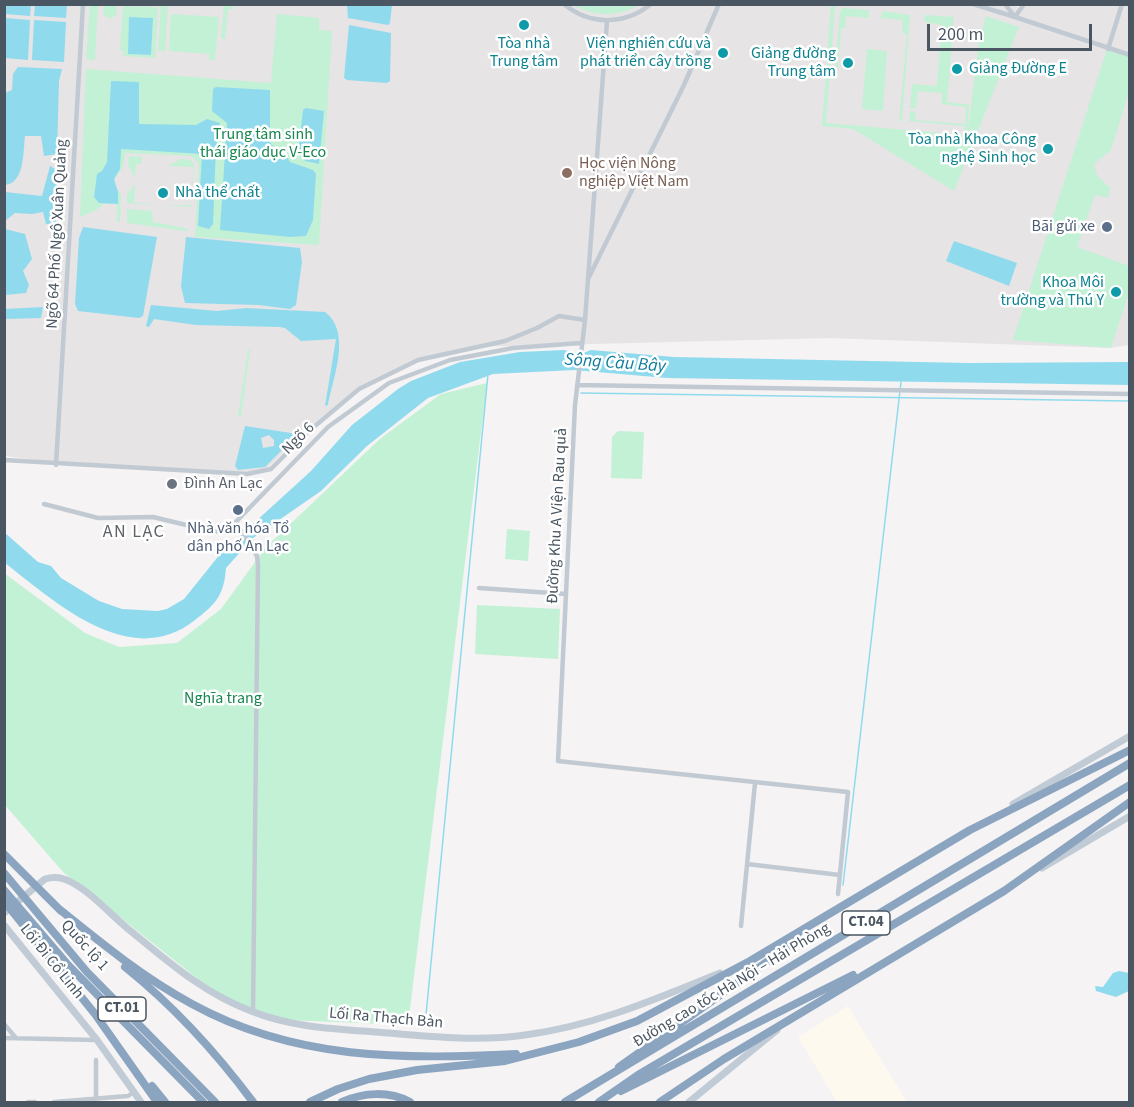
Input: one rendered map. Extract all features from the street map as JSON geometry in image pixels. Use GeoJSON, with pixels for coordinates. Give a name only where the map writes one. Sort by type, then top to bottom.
{"type":"FeatureCollection","features":[{"type":"Feature","properties":{"kind":"highway"},"geometry":{"type":"LineString","coordinates":[[310,1102],[344,1087],[393,1074],[493,1062],[541,1052],[579,1042],[637,1021],[750,961],[970,830],[1130,750]]}},
{"type":"Feature","properties":{"kind":"highway","name":"Đường cao tốc Hà Nội – Hải Phòng"},"geometry":{"type":"LineString","coordinates":[[565,1102],[1130,763]]}},
{"type":"Feature","properties":{"kind":"highway","name":"Đường cao tốc Hà Nội – Hải Phòng"},"geometry":{"type":"LineString","coordinates":[[599,1102],[638,1075],[1130,784]]}},
{"type":"Feature","properties":{"kind":"highway"},"geometry":{"type":"LineString","coordinates":[[660,1102],[690,1080],[1004,891],[1130,802]]}},
{"type":"Feature","properties":{"kind":"highway"},"geometry":{"type":"LineString","coordinates":[[4,854],[59,909],[179,1012],[212,1048],[253,1102]]}},
{"type":"Feature","properties":{"kind":"highway","name":"CT.01"},"geometry":{"type":"LineString","coordinates":[[4,873],[15,887],[26,915]]}},
{"type":"Feature","properties":{"kind":"highway","name":"CT.01"},"geometry":{"type":"LineString","coordinates":[[5,895],[26,915]]}},
{"type":"Feature","properties":{"kind":"highway"},"geometry":{"type":"LineString","coordinates":[[602,1081],[637,1053],[846,905]]}},
{"type":"Feature","properties":{"kind":"highway"},"geometry":{"type":"LineString","coordinates":[[59,909],[171,992],[235,1025],[273,1039],[319,1050],[380,1056],[462,1057],[541,1052]]}},
{"type":"Feature","properties":{"kind":"highway"},"geometry":{"type":"LineString","coordinates":[[26,915],[157,1102]]}},
{"type":"Feature","properties":{"kind":"highway","name":"Quốc lộ 1"},"geometry":{"type":"LineString","coordinates":[[26,915],[119,1019],[203,1102]]}},
{"type":"Feature","properties":{"kind":"highway","name":"Quốc lộ 1"},"geometry":{"type":"LineString","coordinates":[[26,915],[215,1102]]}},
{"type":"Feature","properties":{"kind":"highway"},"geometry":{"type":"LineString","coordinates":[[609,1096],[656,1076],[905,949]]}},
{"type":"Feature","properties":{"kind":"highway"},"geometry":{"type":"LineString","coordinates":[[109,1035],[165,1102]]}},
{"type":"Feature","properties":{"kind":"highway"},"geometry":{"type":"LineString","coordinates":[[342,1102],[377,1094],[410,1102]]}},
{"type":"Feature","properties":{"kind":"main road"},"geometry":{"type":"LineString","coordinates":[[970,830],[1130,736]]}},
{"type":"Feature","properties":{"kind":"main road"},"geometry":{"type":"LineString","coordinates":[[1004,891],[1130,816]]}},
{"type":"Feature","properties":{"kind":"main road","name":"Lối Ra Thạch Bàn"},"geometry":{"type":"LineString","coordinates":[[4,913],[45,879],[53,876],[73,883],[195,982],[253,1012],[288,1022],[331,1029],[458,1038],[525,1035],[573,1026],[616,1014],[750,961]]}},
{"type":"Feature","properties":{"kind":"main road","name":"Lối Đi Cổ Linh"},"geometry":{"type":"LineString","coordinates":[[4,925],[97,1040],[131,1094],[141,1102]]}},
{"type":"Feature","properties":{"kind":"main road"},"geometry":{"type":"LineString","coordinates":[[688,1102],[796,1015]]}},
{"type":"Feature","properties":{"kind":"street","name":"Ngõ 64 Phố Ngô Xuân Quảng"},"geometry":{"type":"LineString","coordinates":[[56,465],[83,4]]}},
{"type":"Feature","properties":{"kind":"street"},"geometry":{"type":"LineString","coordinates":[[564,4],[587,18],[607,21],[631,16],[651,4]]}},
{"type":"Feature","properties":{"kind":"street"},"geometry":{"type":"LineString","coordinates":[[588,279],[680,93],[719,4]]}},
{"type":"Feature","properties":{"kind":"street"},"geometry":{"type":"LineString","coordinates":[[973,4],[985,6],[1130,55]]}},
{"type":"Feature","properties":{"kind":"street"},"geometry":{"type":"LineString","coordinates":[[1005,4],[1014,17]]}},
{"type":"Feature","properties":{"kind":"street"},"geometry":{"type":"LineString","coordinates":[[1014,17],[1023,4]]}},
{"type":"Feature","properties":{"kind":"street"},"geometry":{"type":"LineString","coordinates":[[1108,48],[1122,4]]}},
{"type":"Feature","properties":{"kind":"street","name":"Đường Khu A Viện Rau quả"},"geometry":{"type":"LineString","coordinates":[[607,21],[585,320],[577,385],[558,761],[756,783]]}},
{"type":"Feature","properties":{"kind":"street"},"geometry":{"type":"LineString","coordinates":[[4,460],[56,465],[248,474],[263,472],[271,469],[309,431],[358,389],[418,360],[505,341],[560,316],[585,320]]}},
{"type":"Feature","properties":{"kind":"street","name":"Ngõ 6"},"geometry":{"type":"LineString","coordinates":[[44,504],[98,518],[153,517],[211,531],[226,532],[237,524],[328,427],[389,383],[436,364],[501,350],[581,344]]}},
{"type":"Feature","properties":{"kind":"street"},"geometry":{"type":"LineString","coordinates":[[577,385],[1130,394]]}},
{"type":"Feature","properties":{"kind":"street"},"geometry":{"type":"LineString","coordinates":[[237,524],[253,550],[258,565],[253,1012]]}},
{"type":"Feature","properties":{"kind":"street"},"geometry":{"type":"LineString","coordinates":[[478,588],[566,594]]}},
{"type":"Feature","properties":{"kind":"street"},"geometry":{"type":"LineString","coordinates":[[741,926],[756,783],[848,792],[838,894]]}},
{"type":"Feature","properties":{"kind":"street"},"geometry":{"type":"LineString","coordinates":[[747,864],[840,875]]}},
{"type":"Feature","properties":{"kind":"street"},"geometry":{"type":"LineString","coordinates":[[4,1024],[16,1038]]}},
{"type":"Feature","properties":{"kind":"street"},"geometry":{"type":"LineString","coordinates":[[4,1038],[97,1040]]}},
{"type":"Feature","properties":{"kind":"street"},"geometry":{"type":"LineString","coordinates":[[96,1060],[96,1098]]}},
{"type":"Feature","properties":{"kind":"street"},"geometry":{"type":"LineString","coordinates":[[54,1102],[131,1094],[128,1102]]}},
{"type":"Feature","properties":{"kind":"street"},"geometry":{"type":"LineString","coordinates":[[28,1102],[35,1102]]}},
{"type":"Feature","properties":{"kind":"shaded area","name":"Học viện Nông nghiệp Việt Nam"},"geometry":{"type":"Polygon","coordinates":[[[1014,4],[1020,9],[1023,4],[1129,5],[1129,345],[1111,348],[830,338],[473,347],[418,358],[357,388],[305,431],[268,468],[250,473],[52,462],[5,456],[5,5],[1014,4]]]}},
{"type":"Feature","properties":{"kind":"shaded area"},"geometry":{"type":"Polygon","coordinates":[[[848,1006],[907,1102],[837,1102],[798,1037],[848,1006]]]}},
{"type":"Feature","properties":{"kind":"green space"},"geometry":{"type":"Polygon","coordinates":[[[110,4],[115,6],[117,11],[115,16],[110,18],[105,16],[103,11],[105,6],[110,4]]]}},
{"type":"Feature","properties":{"kind":"green space"},"geometry":{"type":"Polygon","coordinates":[[[90,5],[98,5],[95,60],[86,59],[90,5]]]}},
{"type":"Feature","properties":{"kind":"green space"},"geometry":{"type":"Polygon","coordinates":[[[161,5],[168,5],[165,51],[158,51],[161,5]]]}},
{"type":"Feature","properties":{"kind":"green space"},"geometry":{"type":"Polygon","coordinates":[[[224,5],[233,5],[233,9],[228,9],[225,39],[221,38],[224,5]]]}},
{"type":"Feature","properties":{"kind":"green space"},"geometry":{"type":"Polygon","coordinates":[[[573,5],[639,5],[622,12],[606,14],[590,12],[573,5]]]}},
{"type":"Feature","properties":{"kind":"green space"},"geometry":{"type":"Polygon","coordinates":[[[831,5],[835,5],[826,123],[964,135],[965,126],[909,121],[910,111],[916,112],[915,120],[965,124],[966,107],[942,104],[942,93],[918,91],[916,108],[910,108],[912,84],[937,86],[942,25],[925,22],[924,15],[954,17],[947,102],[969,105],[967,137],[979,41],[986,16],[1019,27],[954,191],[853,129],[822,126],[831,5]]]}},
{"type":"Feature","properties":{"kind":"green space"},"geometry":{"type":"Polygon","coordinates":[[[123,6],[158,7],[155,58],[123,56],[124,51],[120,50],[123,6]],[[130,17],[128,54],[151,55],[153,18],[130,17]]]}},
{"type":"Feature","properties":{"kind":"green space"},"geometry":{"type":"Polygon","coordinates":[[[843,8],[869,10],[869,18],[846,16],[845,28],[841,28],[838,68],[835,68],[840,11],[843,8]]]}},
{"type":"Feature","properties":{"kind":"green space"},"geometry":{"type":"Polygon","coordinates":[[[883,11],[910,15],[902,121],[899,121],[907,34],[902,33],[903,20],[880,18],[883,11]]]}},
{"type":"Feature","properties":{"kind":"green space"},"geometry":{"type":"Polygon","coordinates":[[[171,14],[219,17],[215,60],[209,60],[210,54],[169,51],[171,14]]]}},
{"type":"Feature","properties":{"kind":"green space","name":"Trung tâm sinh thái giáo dục V-Eco"},"geometry":{"type":"Polygon","coordinates":[[[277,14],[319,18],[319,30],[332,31],[319,245],[195,237],[199,164],[192,156],[125,153],[123,167],[114,179],[116,188],[121,194],[120,222],[117,222],[117,204],[104,204],[80,217],[86,69],[271,83],[277,14]]]}},
{"type":"Feature","properties":{"kind":"green space"},"geometry":{"type":"Polygon","coordinates":[[[867,49],[887,51],[883,111],[862,109],[867,49]]]}},
{"type":"Feature","properties":{"kind":"green space"},"geometry":{"type":"Polygon","coordinates":[[[1107,49],[1129,55],[1129,91],[1111,150],[1094,164],[1097,175],[1110,188],[1108,198],[1095,195],[1077,247],[1129,266],[1129,292],[1111,348],[1013,340],[1107,49]]]}},
{"type":"Feature","properties":{"kind":"green space"},"geometry":{"type":"Polygon","coordinates":[[[129,156],[142,157],[141,164],[136,164],[135,178],[128,165],[129,156]]]}},
{"type":"Feature","properties":{"kind":"green space"},"geometry":{"type":"Polygon","coordinates":[[[181,159],[190,160],[194,164],[191,207],[166,205],[191,205],[193,167],[168,166],[181,159]]]}},
{"type":"Feature","properties":{"kind":"green space"},"geometry":{"type":"Polygon","coordinates":[[[135,184],[134,202],[161,205],[127,203],[127,195],[135,184]]]}},
{"type":"Feature","properties":{"kind":"green space"},"geometry":{"type":"Polygon","coordinates":[[[127,209],[152,211],[153,222],[189,229],[186,231],[127,223],[127,209]]]}},
{"type":"Feature","properties":{"kind":"green space"},"geometry":{"type":"Polygon","coordinates":[[[248,350],[250,350],[241,416],[238,416],[248,350]]]}},
{"type":"Feature","properties":{"kind":"green space","name":"Nghĩa trang"},"geometry":{"type":"Polygon","coordinates":[[[487,383],[408,1025],[287,1020],[232,1002],[198,979],[63,872],[5,805],[4,573],[85,633],[119,647],[177,643],[221,609],[266,547],[381,438],[441,394],[487,383]]]}},
{"type":"Feature","properties":{"kind":"green space"},"geometry":{"type":"Polygon","coordinates":[[[618,431],[644,432],[642,479],[611,478],[612,437],[618,431]]]}},
{"type":"Feature","properties":{"kind":"green space"},"geometry":{"type":"Polygon","coordinates":[[[507,529],[530,531],[528,561],[505,559],[507,529]]]}},
{"type":"Feature","properties":{"kind":"green space"},"geometry":{"type":"Polygon","coordinates":[[[477,605],[560,609],[558,659],[475,654],[477,605]]]}},
{"type":"Feature","properties":{"kind":"water"},"geometry":{"type":"Polygon","coordinates":[[[4,5],[31,5],[30,16],[5,14],[4,5]]]}},
{"type":"Feature","properties":{"kind":"water"},"geometry":{"type":"Polygon","coordinates":[[[35,5],[67,5],[66,18],[34,16],[35,5]]]}},
{"type":"Feature","properties":{"kind":"water"},"geometry":{"type":"Polygon","coordinates":[[[347,5],[392,5],[390,23],[388,25],[348,18],[347,5]]]}},
{"type":"Feature","properties":{"kind":"water"},"geometry":{"type":"Polygon","coordinates":[[[129,17],[153,18],[151,55],[128,54],[129,17]]]}},
{"type":"Feature","properties":{"kind":"water"},"geometry":{"type":"Polygon","coordinates":[[[5,18],[30,20],[28,60],[5,58],[5,18]]]}},
{"type":"Feature","properties":{"kind":"water"},"geometry":{"type":"Polygon","coordinates":[[[34,20],[66,22],[64,62],[32,60],[34,20]]]}},
{"type":"Feature","properties":{"kind":"water"},"geometry":{"type":"Polygon","coordinates":[[[349,25],[391,33],[390,81],[387,83],[344,78],[349,25]]]}},
{"type":"Feature","properties":{"kind":"water"},"geometry":{"type":"Polygon","coordinates":[[[18,67],[62,69],[59,81],[57,154],[44,156],[41,136],[25,136],[20,173],[12,183],[5,185],[5,93],[12,90],[13,74],[18,67]]]}},
{"type":"Feature","properties":{"kind":"water"},"geometry":{"type":"Polygon","coordinates":[[[111,81],[139,82],[139,124],[196,125],[207,119],[220,123],[216,147],[213,224],[209,229],[198,226],[202,154],[121,149],[120,169],[114,179],[118,192],[118,204],[99,203],[94,197],[97,174],[102,171],[107,162],[111,81]]]}},
{"type":"Feature","properties":{"kind":"water"},"geometry":{"type":"Polygon","coordinates":[[[216,87],[270,90],[270,142],[277,151],[286,155],[290,162],[313,170],[316,174],[313,220],[306,236],[290,237],[220,230],[227,123],[212,111],[213,89],[216,87]]]}},
{"type":"Feature","properties":{"kind":"water"},"geometry":{"type":"Polygon","coordinates":[[[306,108],[324,111],[319,164],[305,161],[298,153],[303,110],[306,108]]]}},
{"type":"Feature","properties":{"kind":"water"},"geometry":{"type":"Polygon","coordinates":[[[50,166],[57,170],[56,224],[46,224],[43,212],[15,213],[5,221],[5,192],[42,196],[50,166]]]}},
{"type":"Feature","properties":{"kind":"water"},"geometry":{"type":"Polygon","coordinates":[[[83,227],[157,237],[143,316],[139,318],[78,311],[75,304],[79,238],[83,227]]]}},
{"type":"Feature","properties":{"kind":"water"},"geometry":{"type":"Polygon","coordinates":[[[5,229],[25,234],[32,259],[23,271],[29,285],[26,293],[5,295],[5,229]]]}},
{"type":"Feature","properties":{"kind":"water"},"geometry":{"type":"Polygon","coordinates":[[[186,237],[300,248],[302,262],[296,305],[290,309],[258,305],[185,303],[181,286],[186,237]]]}},
{"type":"Feature","properties":{"kind":"water"},"geometry":{"type":"Polygon","coordinates":[[[954,241],[1017,263],[1009,286],[946,261],[954,241]]]}},
{"type":"Feature","properties":{"kind":"water"},"geometry":{"type":"Polygon","coordinates":[[[151,305],[217,311],[246,308],[325,312],[338,331],[339,343],[328,405],[325,406],[336,339],[301,341],[285,328],[280,327],[196,325],[154,319],[149,327],[146,326],[151,305]]]}},
{"type":"Feature","properties":{"kind":"water"},"geometry":{"type":"Polygon","coordinates":[[[43,307],[41,318],[5,319],[5,309],[43,307]]]}},
{"type":"Feature","properties":{"kind":"water","name":"Sông Cầu Bây"},"geometry":{"type":"Polygon","coordinates":[[[564,350],[581,354],[591,350],[674,357],[968,363],[1129,362],[1129,385],[667,378],[574,370],[493,374],[428,398],[367,446],[321,491],[253,538],[226,568],[221,592],[214,604],[195,620],[170,634],[145,638],[119,635],[94,625],[46,595],[5,563],[4,532],[38,562],[51,566],[61,578],[99,601],[122,609],[158,611],[167,609],[184,599],[221,553],[311,471],[352,425],[398,389],[411,381],[460,362],[520,352],[564,350]]]}},
{"type":"Feature","properties":{"kind":"water"},"geometry":{"type":"Polygon","coordinates":[[[245,426],[291,433],[296,436],[265,467],[238,470],[235,466],[245,426]],[[269,435],[261,438],[263,448],[274,446],[274,440],[269,435]]]}},
{"type":"Feature","properties":{"kind":"water"},"geometry":{"type":"Polygon","coordinates":[[[1119,971],[1129,973],[1129,991],[1116,997],[1096,991],[1095,986],[1103,987],[1113,973],[1119,971]]]}},
{"type":"Feature","properties":{"kind":"waterway"},"geometry":{"type":"LineString","coordinates":[[425,1025],[488,374]]}},
{"type":"Feature","properties":{"kind":"waterway"},"geometry":{"type":"LineString","coordinates":[[843,885],[901,382]]}},
{"type":"Feature","properties":{"kind":"waterway"},"geometry":{"type":"LineString","coordinates":[[581,393],[1130,401]]}},
{"type":"Feature","properties":{"kind":"place","name":"Tòa nhà Trung tâm"},"geometry":{"type":"Point","coordinates":[524,25]}},
{"type":"Feature","properties":{"kind":"place","name":"Viện nghiên cứu và phát triển cây trồng"},"geometry":{"type":"Point","coordinates":[723,53]}},
{"type":"Feature","properties":{"kind":"place","name":"Giảng đường Trung tâm"},"geometry":{"type":"Point","coordinates":[848,63]}},
{"type":"Feature","properties":{"kind":"place","name":"Giảng Đường E"},"geometry":{"type":"Point","coordinates":[957,69]}},
{"type":"Feature","properties":{"kind":"place","name":"Tòa nhà Khoa Công nghệ Sinh học"},"geometry":{"type":"Point","coordinates":[1048,149]}},
{"type":"Feature","properties":{"kind":"place","name":"Học viện Nông nghiệp Việt Nam"},"geometry":{"type":"Point","coordinates":[567,173]}},
{"type":"Feature","properties":{"kind":"place","name":"Nhà thể chất"},"geometry":{"type":"Point","coordinates":[163,193]}},
{"type":"Feature","properties":{"kind":"place","name":"Bãi gửi xe"},"geometry":{"type":"Point","coordinates":[1107,227]}},
{"type":"Feature","properties":{"kind":"place","name":"Khoa Môi trường và Thú Y"},"geometry":{"type":"Point","coordinates":[1116,292]}},
{"type":"Feature","properties":{"kind":"place","name":"Đình An Lạc"},"geometry":{"type":"Point","coordinates":[172,484]}},
{"type":"Feature","properties":{"kind":"place","name":"Nhà văn hóa Tổ dân phố An Lạc"},"geometry":{"type":"Point","coordinates":[238,510]}},
{"type":"Feature","properties":{"kind":"district","name":"AN LẠC"},"geometry":{"type":"Point","coordinates":[134,533]}}]}
